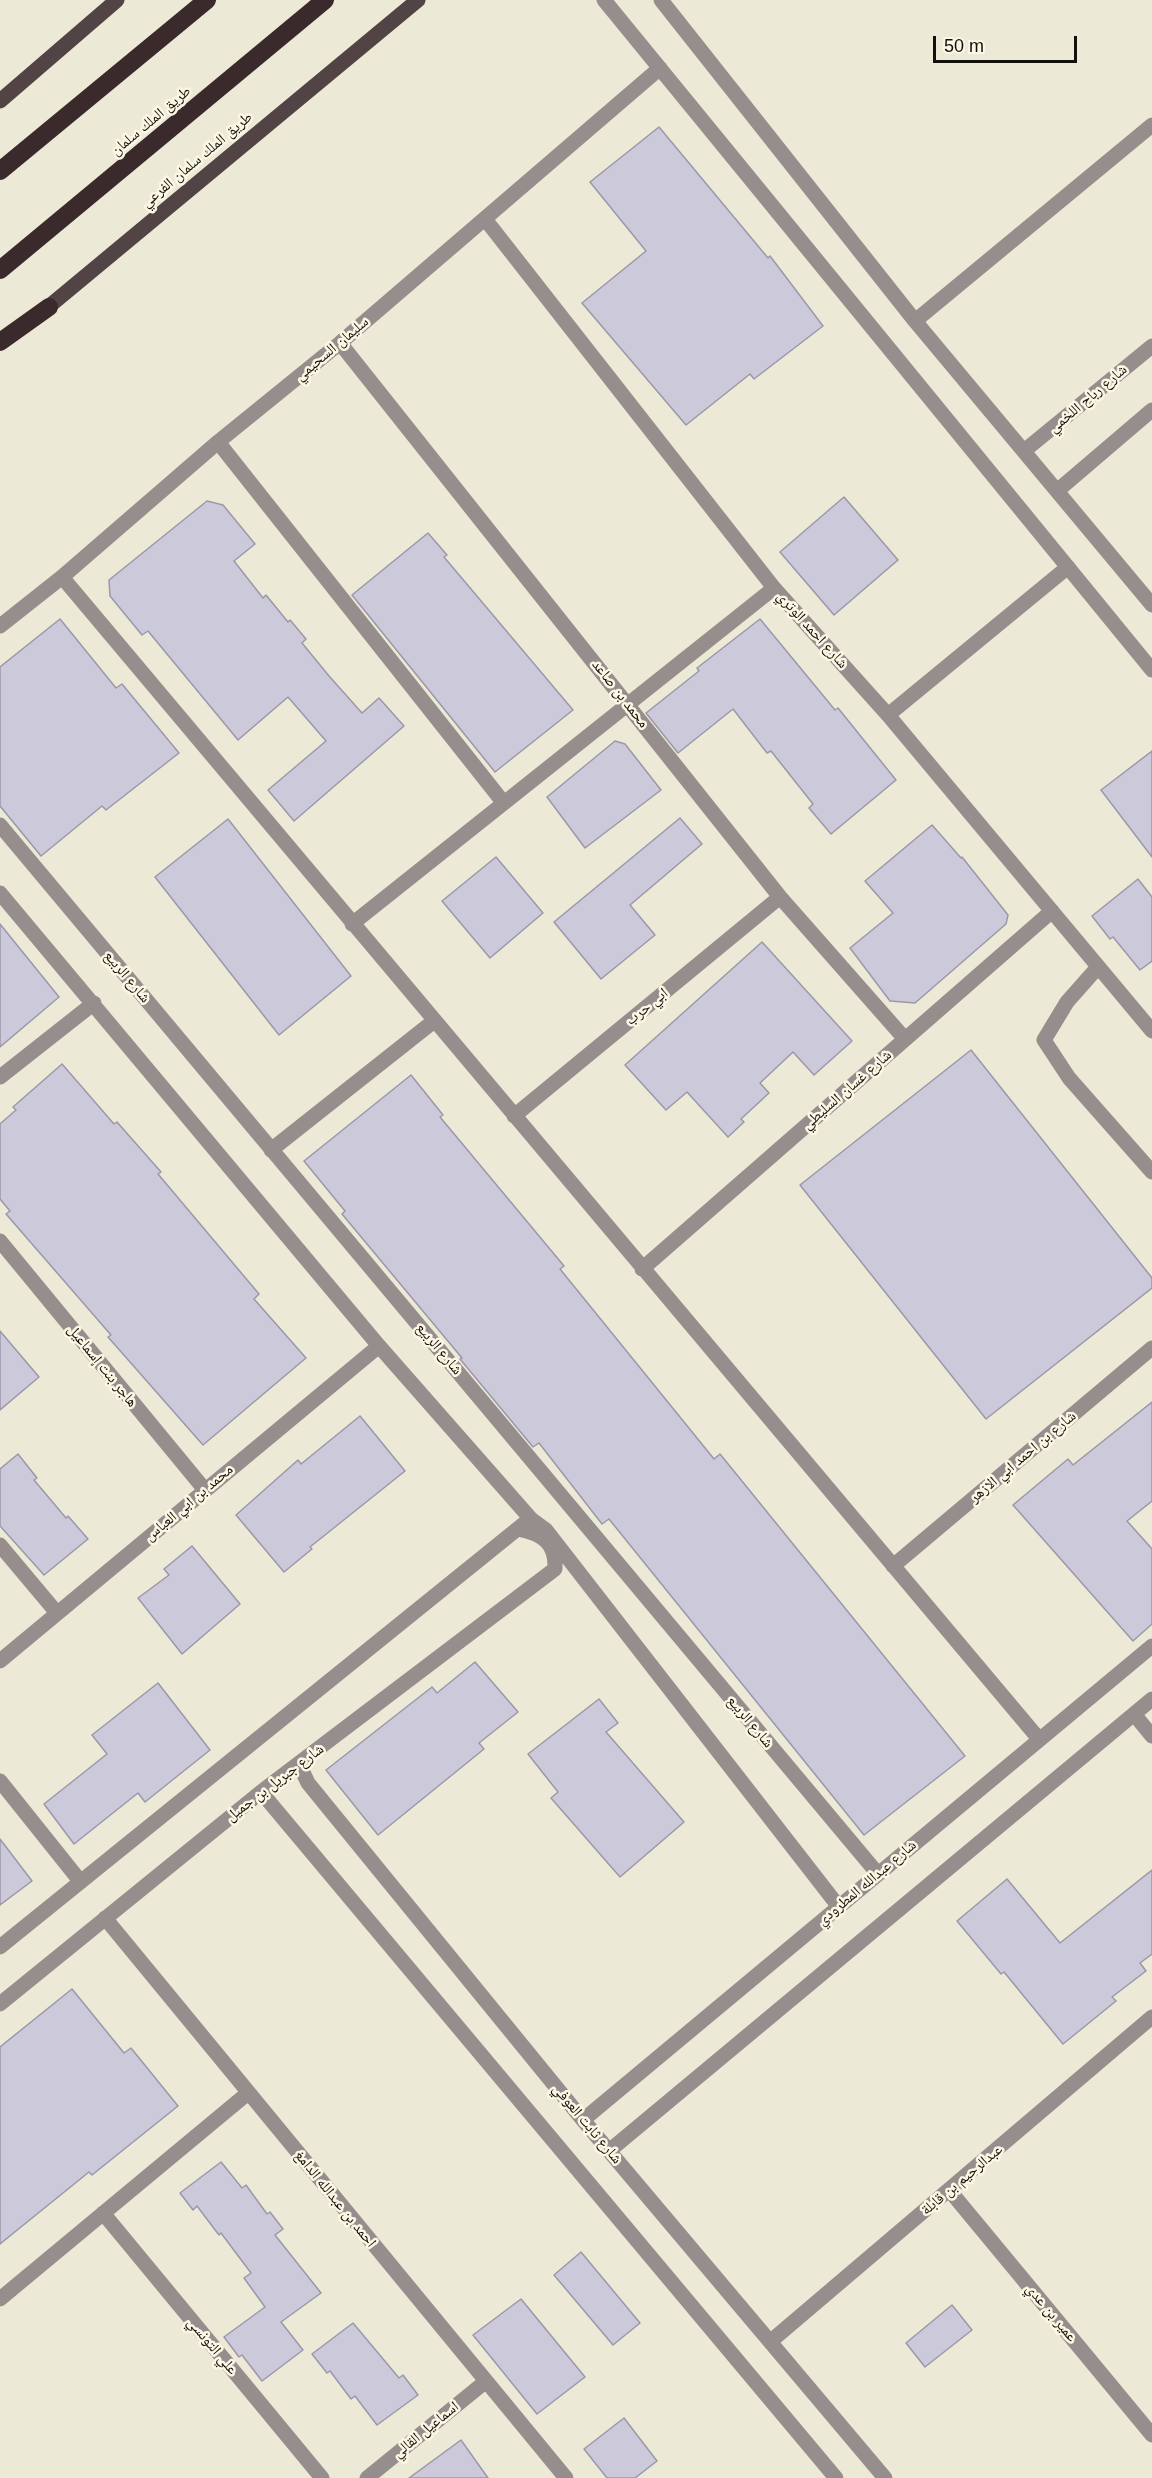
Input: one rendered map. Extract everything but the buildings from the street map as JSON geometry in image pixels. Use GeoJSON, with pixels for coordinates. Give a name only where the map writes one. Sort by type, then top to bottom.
{"type":"FeatureCollection","features":[{"type":"Feature","properties":{"kind":"highway"},"geometry":{"type":"LineString","coordinates":[[0,171],[207,0]]}},
{"type":"Feature","properties":{"kind":"highway","name":"طريق الملك سلمان"},"geometry":{"type":"LineString","coordinates":[[0,270],[325,0]]}},
{"type":"Feature","properties":{"kind":"highway"},"geometry":{"type":"LineString","coordinates":[[0,342],[49,307]]}},
{"type":"Feature","properties":{"kind":"main road"},"geometry":{"type":"LineString","coordinates":[[0,101],[117,0]]}},
{"type":"Feature","properties":{"kind":"main road"},"geometry":{"type":"LineString","coordinates":[[250,140],[404,0]]}},
{"type":"Feature","properties":{"kind":"main road","name":"طريق الملك سلمان الفرعي"},"geometry":{"type":"LineString","coordinates":[[0,348],[418,0]]}},
{"type":"Feature","properties":{"kind":"street"},"geometry":{"type":"LineString","coordinates":[[604,0],[1152,670]]}},
{"type":"Feature","properties":{"kind":"street"},"geometry":{"type":"LineString","coordinates":[[661,0],[915,321],[1152,605]]}},
{"type":"Feature","properties":{"kind":"street","name":"سليمان السحيمي"},"geometry":{"type":"LineString","coordinates":[[0,626],[62,577],[218,442],[340,343],[660,68]]}},
{"type":"Feature","properties":{"kind":"street"},"geometry":{"type":"LineString","coordinates":[[915,321],[1152,125]]}},
{"type":"Feature","properties":{"kind":"street","name":"شارع احمد الوتري"},"geometry":{"type":"LineString","coordinates":[[484,219],[774,588],[888,715],[1152,1031]]}},
{"type":"Feature","properties":{"kind":"street","name":"محمد بن صاعد"},"geometry":{"type":"LineString","coordinates":[[340,343],[780,897],[905,1040]]}},
{"type":"Feature","properties":{"kind":"street","name":"شارع رباح اللخمي"},"geometry":{"type":"LineString","coordinates":[[1024,452],[1152,346]]}},
{"type":"Feature","properties":{"kind":"street"},"geometry":{"type":"LineString","coordinates":[[1057,491],[1152,410]]}},
{"type":"Feature","properties":{"kind":"street"},"geometry":{"type":"LineString","coordinates":[[218,442],[503,802]]}},
{"type":"Feature","properties":{"kind":"street"},"geometry":{"type":"LineString","coordinates":[[888,715],[1068,567]]}},
{"type":"Feature","properties":{"kind":"street"},"geometry":{"type":"LineString","coordinates":[[62,577],[1039,1739]]}},
{"type":"Feature","properties":{"kind":"street"},"geometry":{"type":"LineString","coordinates":[[352,924],[774,588]]}},
{"type":"Feature","properties":{"kind":"street","name":"شارع الربيع"},"geometry":{"type":"LineString","coordinates":[[0,825],[878,1874]]}},
{"type":"Feature","properties":{"kind":"street"},"geometry":{"type":"LineString","coordinates":[[0,893],[379,1346],[531,1519],[546,1530],[839,1907]]}},
{"type":"Feature","properties":{"kind":"street","name":"ابي حرب"},"geometry":{"type":"LineString","coordinates":[[514,1116],[780,897]]}},
{"type":"Feature","properties":{"kind":"street","name":"شارع غسان السليطي"},"geometry":{"type":"LineString","coordinates":[[642,1269],[1052,911]]}},
{"type":"Feature","properties":{"kind":"street"},"geometry":{"type":"LineString","coordinates":[[1098,967],[1066,1002],[1044,1040],[1069,1078],[1152,1172]]}},
{"type":"Feature","properties":{"kind":"street"},"geometry":{"type":"LineString","coordinates":[[0,1077],[94,1003]]}},
{"type":"Feature","properties":{"kind":"street"},"geometry":{"type":"LineString","coordinates":[[271,1150],[434,1021]]}},
{"type":"Feature","properties":{"kind":"street","name":"هاجر بنت إسماعيل"},"geometry":{"type":"LineString","coordinates":[[0,1241],[205,1491]]}},
{"type":"Feature","properties":{"kind":"street","name":"محمد بن ابي العباس"},"geometry":{"type":"LineString","coordinates":[[0,1661],[379,1346]]}},
{"type":"Feature","properties":{"kind":"street","name":"شارع بن احمد ابي الازهر"},"geometry":{"type":"LineString","coordinates":[[893,1566],[1152,1348]]}},
{"type":"Feature","properties":{"kind":"street"},"geometry":{"type":"LineString","coordinates":[[0,1947],[531,1519]]}},
{"type":"Feature","properties":{"kind":"street","name":"شارع جبريل بن جميل"},"geometry":{"type":"LineString","coordinates":[[0,2004],[261,1792],[555,1569],[556,1555],[550,1543],[538,1533],[518,1529]]}},
{"type":"Feature","properties":{"kind":"street"},"geometry":{"type":"LineString","coordinates":[[0,1545],[57,1613]]}},
{"type":"Feature","properties":{"kind":"street","name":"شارع عبدالله المطرودي"},"geometry":{"type":"LineString","coordinates":[[583,2120],[1152,1646]]}},
{"type":"Feature","properties":{"kind":"street"},"geometry":{"type":"LineString","coordinates":[[609,2151],[1152,1699]]}},
{"type":"Feature","properties":{"kind":"street"},"geometry":{"type":"LineString","coordinates":[[1134,1714],[1152,1736]]}},
{"type":"Feature","properties":{"kind":"street","name":"شارع ثابت العوفي"},"geometry":{"type":"LineString","coordinates":[[299,1764],[308,1783],[583,2120],[885,2478]]}},
{"type":"Feature","properties":{"kind":"street"},"geometry":{"type":"LineString","coordinates":[[277,1811],[273,1791],[287,1779],[308,1783]]}},
{"type":"Feature","properties":{"kind":"street"},"geometry":{"type":"LineString","coordinates":[[0,1781],[80,1881]]}},
{"type":"Feature","properties":{"kind":"street"},"geometry":{"type":"LineString","coordinates":[[261,1792],[836,2478]]}},
{"type":"Feature","properties":{"kind":"street","name":"احمد بن عبدالله الدامغ"},"geometry":{"type":"LineString","coordinates":[[105,1918],[566,2478]]}},
{"type":"Feature","properties":{"kind":"street","name":"عبدالرحيم بن قابلة"},"geometry":{"type":"LineString","coordinates":[[771,2341],[1152,2017]]}},
{"type":"Feature","properties":{"kind":"street"},"geometry":{"type":"LineString","coordinates":[[0,2299],[248,2093]]}},
{"type":"Feature","properties":{"kind":"street","name":"عمير بن عدي"},"geometry":{"type":"LineString","coordinates":[[950,2191],[1152,2435]]}},
{"type":"Feature","properties":{"kind":"street","name":"علي التونسي"},"geometry":{"type":"LineString","coordinates":[[103,2213],[322,2478]]}},
{"type":"Feature","properties":{"kind":"street","name":"اسماعيل القالي"},"geometry":{"type":"LineString","coordinates":[[367,2478],[485,2382]]}}]}
